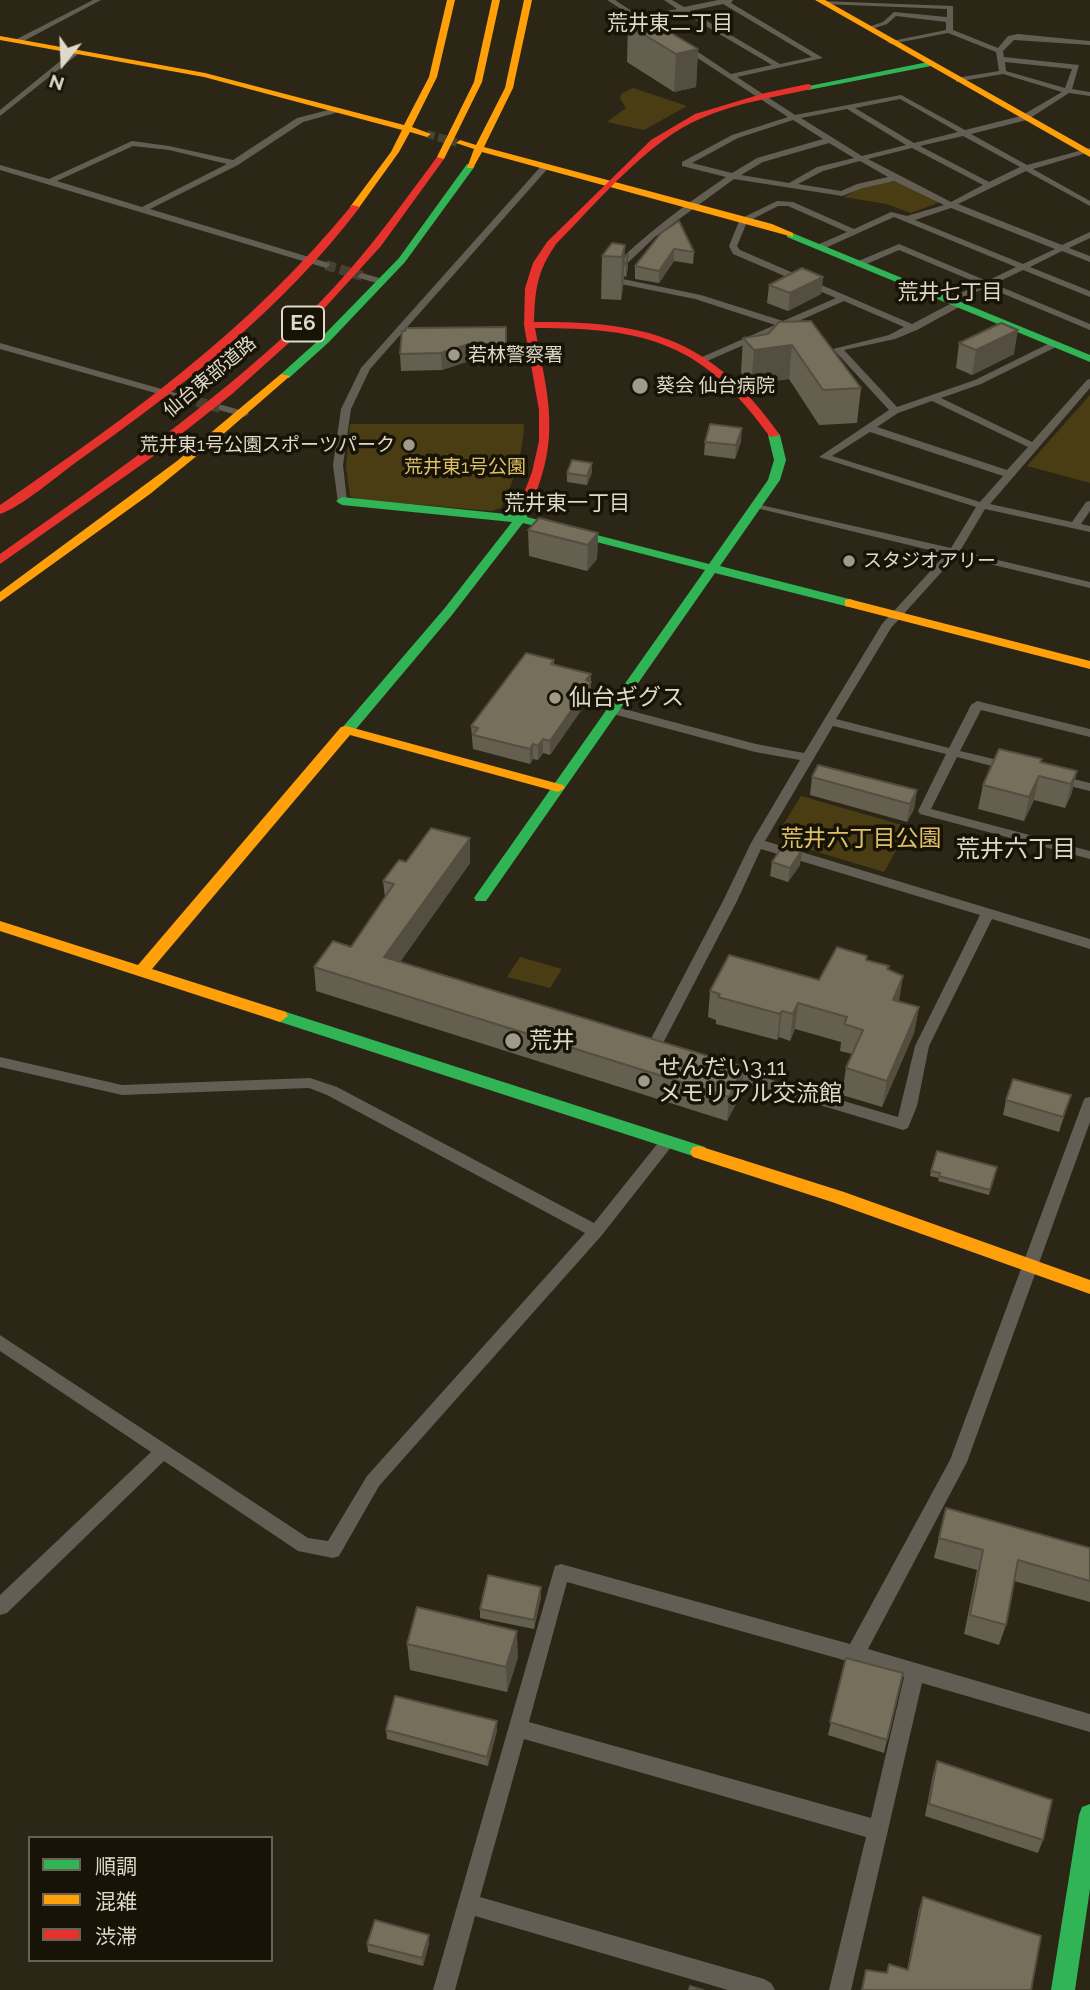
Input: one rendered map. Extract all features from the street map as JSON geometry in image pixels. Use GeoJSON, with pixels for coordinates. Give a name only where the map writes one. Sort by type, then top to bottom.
{"type":"FeatureCollection","features":[{"type":"Feature","properties":{"kind":"main road"},"geometry":{"type":"LineString","coordinates":[[0,510],[163,392],[319,262],[409,130],[438,66],[451,0]]}},
{"type":"Feature","properties":{"kind":"main road","name":"仙台東部道路"},"geometry":{"type":"LineString","coordinates":[[229,369],[329,276],[407,181],[437,133],[458,91],[477,33],[481,0]]}},
{"type":"Feature","properties":{"kind":"main road","name":"仙台東部道路"},"geometry":{"type":"LineString","coordinates":[[0,561],[87,501],[187,425],[309,319],[368,256],[424,184],[454,135],[484,66],[496,0]]}},
{"type":"Feature","properties":{"kind":"main road"},"geometry":{"type":"LineString","coordinates":[[0,598],[157,485],[244,414],[289,375],[380,281],[438,213],[480,148],[504,100],[514,71],[525,27],[528,0]]}},
{"type":"Feature","properties":{"kind":"main road"},"geometry":{"type":"LineString","coordinates":[[821,1],[928,64],[1088,152]]}},
{"type":"Feature","properties":{"kind":"main road"},"geometry":{"type":"LineString","coordinates":[[0,38],[205,75],[427,134]]}},
{"type":"Feature","properties":{"kind":"main road"},"geometry":{"type":"LineString","coordinates":[[142,971],[448,612],[520,519],[538,472],[545,441],[545,410],[529,325],[530,288],[543,254],[667,133],[712,110],[761,96],[928,64]]}},
{"type":"Feature","properties":{"kind":"main road"},"geometry":{"type":"LineString","coordinates":[[460,143],[747,219],[1090,359]]}},
{"type":"Feature","properties":{"kind":"main road"},"geometry":{"type":"LineString","coordinates":[[481,898],[780,468],[778,440],[764,421],[705,359],[675,344],[628,330],[529,325]]}},
{"type":"Feature","properties":{"kind":"main road","name":"仙台東部道路"},"geometry":{"type":"LineString","coordinates":[[0,542],[121,457],[209,386]]}},
{"type":"Feature","properties":{"kind":"main road"},"geometry":{"type":"LineString","coordinates":[[342,501],[520,519],[1090,665]]}},
{"type":"Feature","properties":{"kind":"main road"},"geometry":{"type":"LineString","coordinates":[[346,730],[558,788]]}},
{"type":"Feature","properties":{"kind":"main road"},"geometry":{"type":"LineString","coordinates":[[0,926],[838,1196],[1090,1287]]}},
{"type":"Feature","properties":{"kind":"main road"},"geometry":{"type":"LineString","coordinates":[[1063,1990],[1090,1815]]}},
{"type":"Feature","properties":{"kind":"street"},"geometry":{"type":"LineString","coordinates":[[17,41],[98,0]]}},
{"type":"Feature","properties":{"kind":"street"},"geometry":{"type":"LineString","coordinates":[[610,0],[830,140],[896,178],[951,205],[1090,259]]}},
{"type":"Feature","properties":{"kind":"street"},"geometry":{"type":"LineString","coordinates":[[667,0],[778,66]]}},
{"type":"Feature","properties":{"kind":"street"},"geometry":{"type":"LineString","coordinates":[[638,18],[734,0]]}},
{"type":"Feature","properties":{"kind":"street"},"geometry":{"type":"LineString","coordinates":[[722,1],[819,58],[731,76]]}},
{"type":"Feature","properties":{"kind":"street"},"geometry":{"type":"LineString","coordinates":[[821,1],[951,6],[949,31]]}},
{"type":"Feature","properties":{"kind":"street"},"geometry":{"type":"LineString","coordinates":[[869,28],[885,23],[894,14],[951,20]]}},
{"type":"Feature","properties":{"kind":"street"},"geometry":{"type":"LineString","coordinates":[[792,184],[820,169],[1024,117],[1068,92],[1076,68],[1000,55],[949,31],[891,42]]}},
{"type":"Feature","properties":{"kind":"street"},"geometry":{"type":"LineString","coordinates":[[1003,72],[1000,55],[1010,38],[1018,36],[1090,43]]}},
{"type":"Feature","properties":{"kind":"street"},"geometry":{"type":"LineString","coordinates":[[0,114],[78,51]]}},
{"type":"Feature","properties":{"kind":"street"},"geometry":{"type":"LineString","coordinates":[[960,80],[1003,72],[1068,92],[1090,94]]}},
{"type":"Feature","properties":{"kind":"street"},"geometry":{"type":"LineString","coordinates":[[896,178],[860,186],[842,194],[733,176],[685,164],[722,140],[795,118],[901,97],[1090,204]]}},
{"type":"Feature","properties":{"kind":"street"},"geometry":{"type":"LineString","coordinates":[[849,107],[913,146],[989,185]]}},
{"type":"Feature","properties":{"kind":"street"},"geometry":{"type":"LineString","coordinates":[[142,210],[235,163],[300,121],[336,110]]}},
{"type":"Feature","properties":{"kind":"street"},"geometry":{"type":"LineString","coordinates":[[784,325],[687,292],[609,279],[609,275],[640,242],[733,176],[760,160],[830,140]]}},
{"type":"Feature","properties":{"kind":"street"},"geometry":{"type":"LineString","coordinates":[[49,182],[132,143],[169,148],[235,163]]}},
{"type":"Feature","properties":{"kind":"street"},"geometry":{"type":"LineString","coordinates":[[908,219],[951,205],[1025,168],[1088,152]]}},
{"type":"Feature","properties":{"kind":"street"},"geometry":{"type":"LineString","coordinates":[[342,501],[338,466],[346,409],[366,368],[546,166]]}},
{"type":"Feature","properties":{"kind":"street"},"geometry":{"type":"LineString","coordinates":[[0,167],[319,262]]}},
{"type":"Feature","properties":{"kind":"street"},"geometry":{"type":"LineString","coordinates":[[854,232],[790,204],[777,203],[740,225],[733,246],[736,252],[914,328]]}},
{"type":"Feature","properties":{"kind":"street"},"geometry":{"type":"LineString","coordinates":[[820,247],[894,214],[1090,294]]}},
{"type":"Feature","properties":{"kind":"street"},"geometry":{"type":"LineString","coordinates":[[895,411],[838,349],[892,337],[914,328],[986,284],[1090,235]]}},
{"type":"Feature","properties":{"kind":"street"},"geometry":{"type":"LineString","coordinates":[[859,264],[899,247],[1090,327]]}},
{"type":"Feature","properties":{"kind":"street"},"geometry":{"type":"LineString","coordinates":[[362,276],[380,281]]}},
{"type":"Feature","properties":{"kind":"street"},"geometry":{"type":"LineString","coordinates":[[705,359],[844,298]]}},
{"type":"Feature","properties":{"kind":"street"},"geometry":{"type":"LineString","coordinates":[[1055,344],[978,382],[895,411],[824,457],[982,506],[1090,529]]}},
{"type":"Feature","properties":{"kind":"street"},"geometry":{"type":"LineString","coordinates":[[0,346],[183,398]]}},
{"type":"Feature","properties":{"kind":"street"},"geometry":{"type":"LineString","coordinates":[[678,1057],[652,1049],[730,901],[757,843],[828,721],[886,626],[954,552],[982,506],[1090,382]]}},
{"type":"Feature","properties":{"kind":"street"},"geometry":{"type":"LineString","coordinates":[[932,398],[1033,446]]}},
{"type":"Feature","properties":{"kind":"street"},"geometry":{"type":"LineString","coordinates":[[222,408],[244,414]]}},
{"type":"Feature","properties":{"kind":"street"},"geometry":{"type":"LineString","coordinates":[[869,428],[1008,474]]}},
{"type":"Feature","properties":{"kind":"street"},"geometry":{"type":"LineString","coordinates":[[1074,526],[1090,504]]}},
{"type":"Feature","properties":{"kind":"street"},"geometry":{"type":"LineString","coordinates":[[756,505],[1090,585]]}},
{"type":"Feature","properties":{"kind":"street"},"geometry":{"type":"LineString","coordinates":[[1090,733],[977,705],[924,811],[1090,855]]}},
{"type":"Feature","properties":{"kind":"street"},"geometry":{"type":"LineString","coordinates":[[613,710],[755,748],[807,757]]}},
{"type":"Feature","properties":{"kind":"street"},"geometry":{"type":"LineString","coordinates":[[828,721],[1090,787]]}},
{"type":"Feature","properties":{"kind":"street"},"geometry":{"type":"LineString","coordinates":[[757,843],[1090,944]]}},
{"type":"Feature","properties":{"kind":"street"},"geometry":{"type":"LineString","coordinates":[[705,1065],[903,1124],[910,1105],[922,1046],[988,913]]}},
{"type":"Feature","properties":{"kind":"street"},"geometry":{"type":"LineString","coordinates":[[0,1062],[122,1090],[310,1083],[332,1091],[596,1231]]}},
{"type":"Feature","properties":{"kind":"street"},"geometry":{"type":"LineString","coordinates":[[855,1654],[958,1462],[1090,1102]]}},
{"type":"Feature","properties":{"kind":"street"},"geometry":{"type":"LineString","coordinates":[[0,1342],[304,1545],[333,1550],[373,1481],[596,1231],[667,1142]]}},
{"type":"Feature","properties":{"kind":"street"},"geometry":{"type":"LineString","coordinates":[[0,1608],[163,1451]]}},
{"type":"Feature","properties":{"kind":"street"},"geometry":{"type":"LineString","coordinates":[[444,1990],[561,1572],[1090,1723]]}},
{"type":"Feature","properties":{"kind":"street"},"geometry":{"type":"LineString","coordinates":[[840,1990],[915,1672]]}},
{"type":"Feature","properties":{"kind":"street"},"geometry":{"type":"LineString","coordinates":[[517,1728],[878,1830]]}},
{"type":"Feature","properties":{"kind":"street"},"geometry":{"type":"LineString","coordinates":[[467,1903],[764,1990]]}},
{"type":"Feature","properties":{"kind":"green space"},"geometry":{"type":"Polygon","coordinates":[[[633,88],[687,106],[644,130],[607,122],[626,108],[620,98],[622,93],[633,88]]]}},
{"type":"Feature","properties":{"kind":"green space"},"geometry":{"type":"Polygon","coordinates":[[[890,181],[940,202],[911,213],[886,204],[844,197],[861,188],[890,181]]]}},
{"type":"Feature","properties":{"kind":"green space"},"geometry":{"type":"Polygon","coordinates":[[[1090,395],[1090,483],[1027,466],[1090,395]]]}},
{"type":"Feature","properties":{"kind":"green space","name":"荒井東1号公園"},"geometry":{"type":"Polygon","coordinates":[[[350,424],[524,424],[520,457],[510,487],[501,508],[491,511],[357,499],[350,496],[346,467],[350,424]]]}},
{"type":"Feature","properties":{"kind":"green space","name":"荒井六丁目公園"},"geometry":{"type":"Polygon","coordinates":[[[801,796],[909,827],[884,872],[784,842],[778,833],[801,796]]]}},
{"type":"Feature","properties":{"kind":"green space"},"geometry":{"type":"Polygon","coordinates":[[[520,957],[562,969],[550,988],[507,977],[520,957]]]}},
{"type":"Feature","properties":{"kind":"building"},"geometry":{"type":"Polygon","coordinates":[[[651,21],[698,49],[676,54],[628,25],[651,21]]]}},
{"type":"Feature","properties":{"kind":"building"},"geometry":{"type":"Polygon","coordinates":[[[679,221],[694,252],[674,249],[659,271],[635,266],[661,233],[679,221]]]}},
{"type":"Feature","properties":{"kind":"building"},"geometry":{"type":"Polygon","coordinates":[[[612,243],[625,245],[622,257],[602,256],[612,243]]]}},
{"type":"Feature","properties":{"kind":"building"},"geometry":{"type":"Polygon","coordinates":[[[802,268],[823,277],[790,293],[769,285],[802,268]]]}},
{"type":"Feature","properties":{"kind":"building"},"geometry":{"type":"Polygon","coordinates":[[[811,321],[861,388],[823,390],[792,345],[754,350],[743,338],[768,334],[779,322],[811,321]]]}},
{"type":"Feature","properties":{"kind":"building"},"geometry":{"type":"Polygon","coordinates":[[[1001,323],[1018,330],[976,350],[959,343],[1001,323]]]}},
{"type":"Feature","properties":{"kind":"building"},"geometry":{"type":"Polygon","coordinates":[[[506,327],[506,344],[469,344],[441,353],[400,354],[402,331],[406,328],[506,327]]]}},
{"type":"Feature","properties":{"kind":"building"},"geometry":{"type":"Polygon","coordinates":[[[710,424],[742,428],[736,445],[705,442],[710,424]]]}},
{"type":"Feature","properties":{"kind":"building"},"geometry":{"type":"Polygon","coordinates":[[[572,460],[592,463],[587,476],[567,473],[572,460]]]}},
{"type":"Feature","properties":{"kind":"building"},"geometry":{"type":"Polygon","coordinates":[[[539,518],[598,533],[588,545],[528,530],[539,518]]]}},
{"type":"Feature","properties":{"kind":"building","name":"仙台ギグス"},"geometry":{"type":"Polygon","coordinates":[[[526,653],[554,660],[551,664],[591,674],[586,680],[591,682],[550,741],[543,739],[538,746],[533,744],[530,749],[473,735],[478,728],[471,726],[526,653]]]}},
{"type":"Feature","properties":{"kind":"building"},"geometry":{"type":"Polygon","coordinates":[[[999,749],[1077,771],[1071,784],[1039,776],[1029,797],[983,785],[999,749]]]}},
{"type":"Feature","properties":{"kind":"building"},"geometry":{"type":"Polygon","coordinates":[[[818,765],[917,790],[910,804],[812,777],[818,765]]]}},
{"type":"Feature","properties":{"kind":"building"},"geometry":{"type":"Polygon","coordinates":[[[431,828],[470,838],[384,957],[744,1067],[729,1097],[314,967],[333,941],[351,947],[394,884],[383,881],[399,860],[406,862],[431,828]]]}},
{"type":"Feature","properties":{"kind":"building"},"geometry":{"type":"Polygon","coordinates":[[[784,844],[802,850],[790,868],[772,862],[784,844]]]}},
{"type":"Feature","properties":{"kind":"building"},"geometry":{"type":"Polygon","coordinates":[[[837,947],[867,956],[866,960],[889,966],[887,969],[903,976],[893,1000],[919,1007],[887,1081],[846,1068],[863,1030],[844,1024],[847,1017],[798,1003],[793,1014],[782,1011],[780,1014],[718,997],[720,994],[710,991],[729,955],[819,980],[837,947]]]}},
{"type":"Feature","properties":{"kind":"building"},"geometry":{"type":"Polygon","coordinates":[[[1013,1079],[1071,1095],[1063,1117],[1006,1100],[1013,1079]]]}},
{"type":"Feature","properties":{"kind":"building"},"geometry":{"type":"Polygon","coordinates":[[[937,1151],[997,1167],[990,1190],[939,1176],[940,1173],[931,1171],[937,1151]]]}},
{"type":"Feature","properties":{"kind":"building"},"geometry":{"type":"Polygon","coordinates":[[[946,1508],[1090,1548],[1090,1581],[1018,1560],[1006,1625],[970,1615],[983,1550],[939,1538],[946,1508]]]}},
{"type":"Feature","properties":{"kind":"building"},"geometry":{"type":"Polygon","coordinates":[[[488,1575],[541,1587],[534,1620],[480,1609],[488,1575]]]}},
{"type":"Feature","properties":{"kind":"building"},"geometry":{"type":"Polygon","coordinates":[[[417,1607],[517,1631],[506,1667],[407,1644],[417,1607]]]}},
{"type":"Feature","properties":{"kind":"building"},"geometry":{"type":"Polygon","coordinates":[[[846,1658],[903,1673],[887,1740],[830,1722],[846,1658]]]}},
{"type":"Feature","properties":{"kind":"building"},"geometry":{"type":"Polygon","coordinates":[[[395,1696],[497,1721],[487,1757],[386,1730],[395,1696]]]}},
{"type":"Feature","properties":{"kind":"building"},"geometry":{"type":"Polygon","coordinates":[[[937,1761],[1052,1800],[1043,1840],[929,1804],[937,1761]]]}},
{"type":"Feature","properties":{"kind":"building"},"geometry":{"type":"Polygon","coordinates":[[[923,1897],[1041,1936],[1031,1990],[862,1990],[866,1970],[887,1973],[889,1964],[908,1970],[923,1897]]]}},
{"type":"Feature","properties":{"kind":"building"},"geometry":{"type":"Polygon","coordinates":[[[375,1920],[429,1935],[422,1958],[367,1944],[375,1920]]]}},
{"type":"Feature","properties":{"kind":"tunnel"},"geometry":{"type":"LineString","coordinates":[[427,134],[458,143]]}},
{"type":"Feature","properties":{"kind":"tunnel"},"geometry":{"type":"LineString","coordinates":[[326,265],[362,276]]}},
{"type":"Feature","properties":{"kind":"tunnel"},"geometry":{"type":"LineString","coordinates":[[183,398],[220,408]]}},
{"type":"Feature","properties":{"kind":"traffic: fast"},"geometry":{"type":"LineString","coordinates":[[808,87],[928,64]]}},
{"type":"Feature","properties":{"kind":"traffic: fast"},"geometry":{"type":"LineString","coordinates":[[285,376],[325,340],[402,260],[470,166]]}},
{"type":"Feature","properties":{"kind":"traffic: fast"},"geometry":{"type":"LineString","coordinates":[[790,235],[1090,359]]}},
{"type":"Feature","properties":{"kind":"traffic: fast"},"geometry":{"type":"LineString","coordinates":[[481,898],[774,480],[780,460],[774,435]]}},
{"type":"Feature","properties":{"kind":"traffic: fast"},"geometry":{"type":"LineString","coordinates":[[342,501],[520,519],[849,603]]}},
{"type":"Feature","properties":{"kind":"traffic: fast"},"geometry":{"type":"LineString","coordinates":[[346,732],[448,612],[520,519],[524,509]]}},
{"type":"Feature","properties":{"kind":"traffic: fast"},"geometry":{"type":"LineString","coordinates":[[280,1016],[699,1152]]}},
{"type":"Feature","properties":{"kind":"traffic: fast"},"geometry":{"type":"LineString","coordinates":[[1063,1990],[1090,1815]]}},
{"type":"Feature","properties":{"kind":"traffic: slow"},"geometry":{"type":"LineString","coordinates":[[355,207],[395,152],[433,77],[451,0]]}},
{"type":"Feature","properties":{"kind":"traffic: slow"},"geometry":{"type":"LineString","coordinates":[[440,159],[478,82],[496,0]]}},
{"type":"Feature","properties":{"kind":"traffic: slow"},"geometry":{"type":"LineString","coordinates":[[470,166],[509,88],[528,0]]}},
{"type":"Feature","properties":{"kind":"traffic: slow"},"geometry":{"type":"LineString","coordinates":[[819,0],[1090,154]]}},
{"type":"Feature","properties":{"kind":"traffic: slow"},"geometry":{"type":"LineString","coordinates":[[0,38],[205,75],[427,134]]}},
{"type":"Feature","properties":{"kind":"traffic: slow"},"geometry":{"type":"LineString","coordinates":[[460,143],[769,226],[790,235]]}},
{"type":"Feature","properties":{"kind":"traffic: slow"},"geometry":{"type":"LineString","coordinates":[[0,598],[146,491],[285,376]]}},
{"type":"Feature","properties":{"kind":"traffic: slow"},"geometry":{"type":"LineString","coordinates":[[849,603],[1090,665]]}},
{"type":"Feature","properties":{"kind":"traffic: slow"},"geometry":{"type":"LineString","coordinates":[[346,730],[558,788]]}},
{"type":"Feature","properties":{"kind":"traffic: slow"},"geometry":{"type":"LineString","coordinates":[[142,971],[346,732]]}},
{"type":"Feature","properties":{"kind":"traffic: slow"},"geometry":{"type":"LineString","coordinates":[[0,926],[280,1016]]}},
{"type":"Feature","properties":{"kind":"traffic: slow"},"geometry":{"type":"LineString","coordinates":[[699,1152],[838,1197],[1090,1287]]}},
{"type":"Feature","properties":{"kind":"traffic: jam"},"geometry":{"type":"LineString","coordinates":[[524,509],[538,472],[545,441],[545,410],[529,325],[530,288],[538,263],[552,242],[654,142],[698,116],[768,95],[808,87]]}},
{"type":"Feature","properties":{"kind":"traffic: jam"},"geometry":{"type":"LineString","coordinates":[[0,560],[147,456],[228,392],[307,321],[378,244],[440,159]]}},
{"type":"Feature","properties":{"kind":"traffic: jam"},"geometry":{"type":"LineString","coordinates":[[0,510],[143,409],[236,333],[280,293],[320,251],[355,207]]}},
{"type":"Feature","properties":{"kind":"traffic: jam"},"geometry":{"type":"LineString","coordinates":[[529,325],[620,328],[672,343],[696,356],[719,374],[774,435]]}},
{"type":"Feature","properties":{"kind":"place","name":"若林警察署"},"geometry":{"type":"Point","coordinates":[454,355]}},
{"type":"Feature","properties":{"kind":"place","name":"葵会 仙台病院"},"geometry":{"type":"Point","coordinates":[640,386]}},
{"type":"Feature","properties":{"kind":"place","name":"荒井東1号公園スポーツパーク"},"geometry":{"type":"Point","coordinates":[409,445]}},
{"type":"Feature","properties":{"kind":"place","name":"スタジオアリー"},"geometry":{"type":"Point","coordinates":[849,561]}},
{"type":"Feature","properties":{"kind":"place","name":"仙台ギグス"},"geometry":{"type":"Point","coordinates":[555,698]}},
{"type":"Feature","properties":{"kind":"place","name":"荒井"},"geometry":{"type":"Point","coordinates":[513,1041]}},
{"type":"Feature","properties":{"kind":"place","name":"せんだい3.11 メモリアル交流館"},"geometry":{"type":"Point","coordinates":[644,1081]}},
{"type":"Feature","properties":{"kind":"district","name":"荒井東二丁目"},"geometry":{"type":"Point","coordinates":[670,24]}},
{"type":"Feature","properties":{"kind":"district","name":"荒井七丁目"},"geometry":{"type":"Point","coordinates":[950,293]}},
{"type":"Feature","properties":{"kind":"district","name":"荒井東一丁目"},"geometry":{"type":"Point","coordinates":[567,504]}},
{"type":"Feature","properties":{"kind":"district","name":"荒井六丁目"},"geometry":{"type":"Point","coordinates":[1016,850]}}]}
